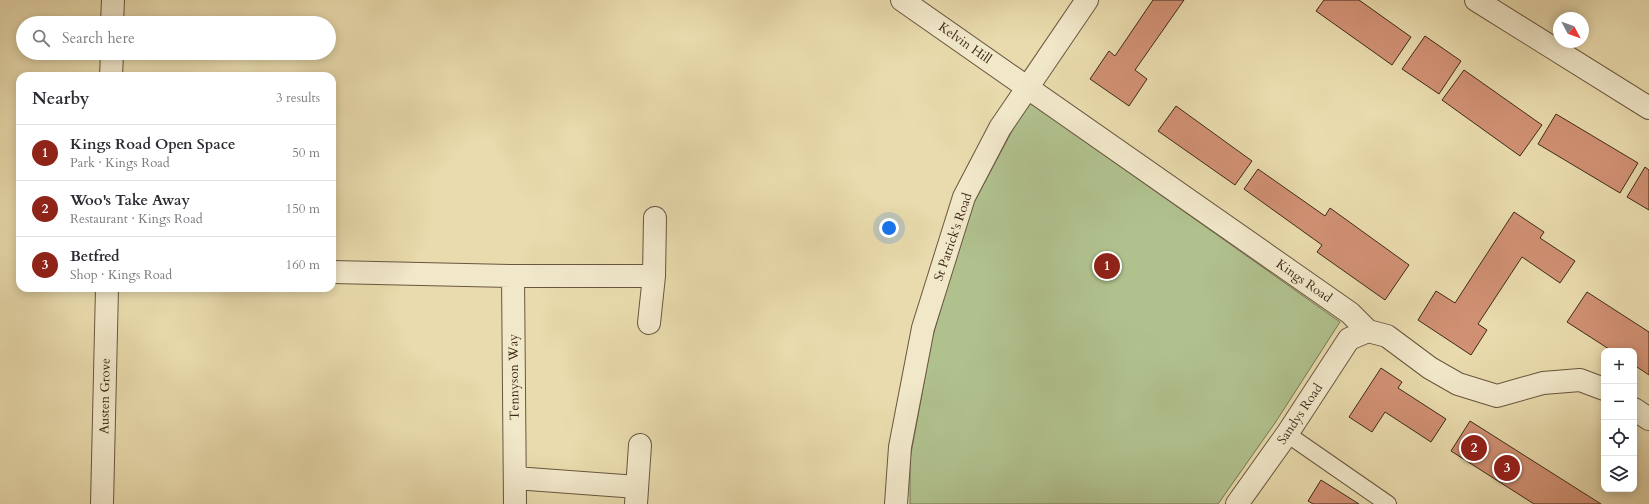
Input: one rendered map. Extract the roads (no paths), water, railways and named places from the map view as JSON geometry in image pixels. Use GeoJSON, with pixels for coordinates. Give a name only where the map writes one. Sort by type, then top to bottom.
{"type":"FeatureCollection","features":[{"type":"Feature","properties":{"kind":"street"},"geometry":{"type":"LineString","coordinates":[[112,16],[113,0]]}},
{"type":"Feature","properties":{"kind":"street","name":"Kelvin Hill"},"geometry":{"type":"LineString","coordinates":[[902,0],[1027,88]]}},
{"type":"Feature","properties":{"kind":"street","name":"St Patrick's Road"},"geometry":{"type":"LineString","coordinates":[[896,504],[900,447],[922,328],[964,197],[1000,128],[1087,0]]}},
{"type":"Feature","properties":{"kind":"street"},"geometry":{"type":"LineString","coordinates":[[1477,0],[1649,108]]}},
{"type":"Feature","properties":{"kind":"street"},"geometry":{"type":"LineString","coordinates":[[111,72],[112,60]]}},
{"type":"Feature","properties":{"kind":"street","name":"Kings Road"},"geometry":{"type":"LineString","coordinates":[[1027,88],[1350,313],[1368,331]]}},
{"type":"Feature","properties":{"kind":"street"},"geometry":{"type":"LineString","coordinates":[[649,323],[654,276],[655,218]]}},
{"type":"Feature","properties":{"kind":"street"},"geometry":{"type":"LineString","coordinates":[[336,272],[513,276],[654,276]]}},
{"type":"Feature","properties":{"kind":"street","name":"Tennyson Way"},"geometry":{"type":"LineString","coordinates":[[513,276],[515,504]]}},
{"type":"Feature","properties":{"kind":"street","name":"Austen Grove"},"geometry":{"type":"LineString","coordinates":[[102,504],[107,292]]}},
{"type":"Feature","properties":{"kind":"street"},"geometry":{"type":"LineString","coordinates":[[1368,331],[1388,336],[1430,368],[1458,384],[1497,396],[1543,383],[1580,380],[1601,388]]}},
{"type":"Feature","properties":{"kind":"street","name":"Sandys Road"},"geometry":{"type":"LineString","coordinates":[[1237,504],[1287,434],[1349,338],[1368,331]]}},
{"type":"Feature","properties":{"kind":"street"},"geometry":{"type":"LineString","coordinates":[[1637,411],[1649,419]]}},
{"type":"Feature","properties":{"kind":"street"},"geometry":{"type":"LineString","coordinates":[[515,478],[637,495],[640,445]]}},
{"type":"Feature","properties":{"kind":"lane"},"geometry":{"type":"LineString","coordinates":[[1287,434],[1388,504]]}},
{"type":"Feature","properties":{"kind":"place","name":"Kings Road Open Space"},"geometry":{"type":"Point","coordinates":[1107,266]}},
{"type":"Feature","properties":{"kind":"place","name":"Woo's Take Away"},"geometry":{"type":"Point","coordinates":[1474,448]}},
{"type":"Feature","properties":{"kind":"place","name":"Betfred"},"geometry":{"type":"Point","coordinates":[1507,468]}}]}
